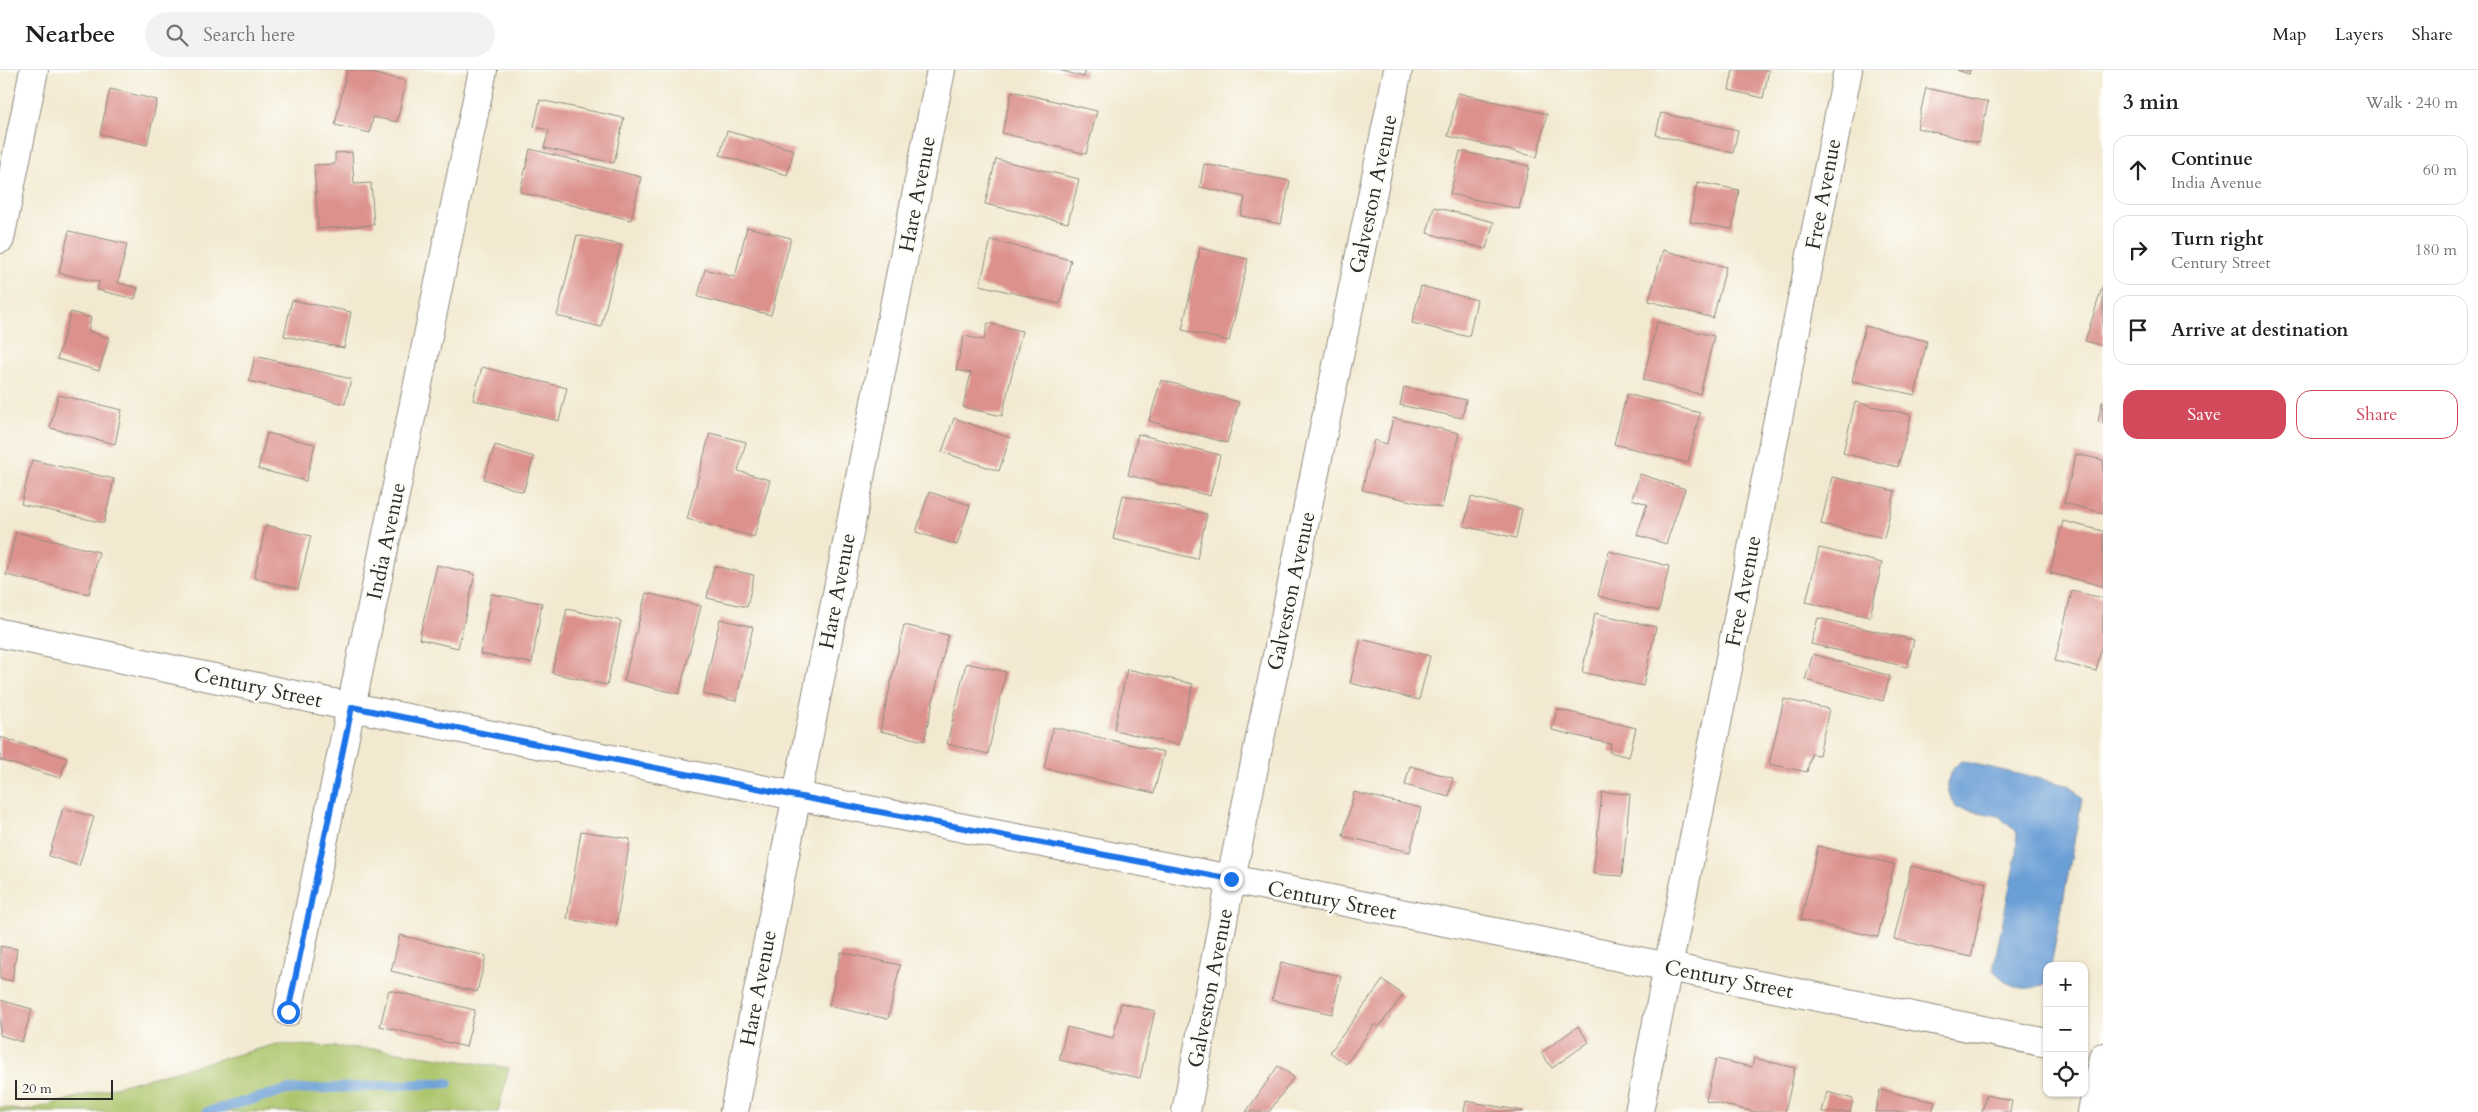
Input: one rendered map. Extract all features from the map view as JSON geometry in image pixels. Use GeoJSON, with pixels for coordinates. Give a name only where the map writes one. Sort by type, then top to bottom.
{"type":"FeatureCollection","features":[{"type":"Feature","properties":{"kind":"street"},"geometry":{"type":"LineString","coordinates":[[0,239],[34,70]]}},
{"type":"Feature","properties":{"kind":"street","name":"India Avenue"},"geometry":{"type":"LineString","coordinates":[[288,1012],[483,70]]}},
{"type":"Feature","properties":{"kind":"street","name":"Hare Avenue"},"geometry":{"type":"LineString","coordinates":[[734,1112],[941,70]]}},
{"type":"Feature","properties":{"kind":"street","name":"Galveston Avenue"},"geometry":{"type":"LineString","coordinates":[[1186,1112],[1231,879],[1398,70]]}},
{"type":"Feature","properties":{"kind":"street","name":"Free Avenue"},"geometry":{"type":"LineString","coordinates":[[1639,1112],[1848,70]]}},
{"type":"Feature","properties":{"kind":"street","name":"Century Street"},"geometry":{"type":"LineString","coordinates":[[0,633],[352,707],[796,796],[1231,879],[2043,1042]]}},
{"type":"Feature","properties":{"kind":"street"},"geometry":{"type":"LineString","coordinates":[[2088,1051],[2103,1055],[2092,1112]]}},
{"type":"Feature","properties":{"kind":"green space"},"geometry":{"type":"Polygon","coordinates":[[[277,1044],[377,1049],[509,1068],[498,1112],[0,1112],[0,1107],[25,1111],[277,1044]]]}},
{"type":"Feature","properties":{"kind":"water"},"geometry":{"type":"Polygon","coordinates":[[[1961,761],[2071,786],[2082,799],[2052,962],[2043,962],[2043,984],[2031,988],[2017,987],[2005,981],[1993,970],[2016,856],[2017,833],[1999,816],[1956,808],[1948,789],[1949,777],[1961,761]]]}},
{"type":"Feature","properties":{"kind":"building"},"geometry":{"type":"Polygon","coordinates":[[[347,70],[358,70],[406,81],[397,122],[373,117],[370,133],[335,125],[347,70]]]}},
{"type":"Feature","properties":{"kind":"building"},"geometry":{"type":"Polygon","coordinates":[[[1059,70],[1086,70],[1084,77],[1059,70]]]}},
{"type":"Feature","properties":{"kind":"building"},"geometry":{"type":"Polygon","coordinates":[[[1733,70],[1769,70],[1763,98],[1729,90],[1733,70]]]}},
{"type":"Feature","properties":{"kind":"building"},"geometry":{"type":"Polygon","coordinates":[[[1957,70],[1970,70],[1969,74],[1957,70]]]}},
{"type":"Feature","properties":{"kind":"building"},"geometry":{"type":"Polygon","coordinates":[[[1926,88],[1988,102],[1979,143],[1917,128],[1926,88]]]}},
{"type":"Feature","properties":{"kind":"building"},"geometry":{"type":"Polygon","coordinates":[[[110,89],[157,100],[147,145],[100,134],[110,89]]]}},
{"type":"Feature","properties":{"kind":"building"},"geometry":{"type":"Polygon","coordinates":[[[1012,91],[1097,111],[1086,154],[1002,133],[1012,91]]]}},
{"type":"Feature","properties":{"kind":"building"},"geometry":{"type":"Polygon","coordinates":[[[1458,93],[1547,114],[1537,157],[1448,136],[1458,93]]]}},
{"type":"Feature","properties":{"kind":"building"},"geometry":{"type":"Polygon","coordinates":[[[540,100],[624,118],[614,163],[544,148],[549,130],[534,127],[540,100]]]}},
{"type":"Feature","properties":{"kind":"building"},"geometry":{"type":"Polygon","coordinates":[[[1661,113],[1738,130],[1733,153],[1656,135],[1661,113]]]}},
{"type":"Feature","properties":{"kind":"building"},"geometry":{"type":"Polygon","coordinates":[[[727,131],[794,150],[787,175],[720,155],[727,131]]]}},
{"type":"Feature","properties":{"kind":"building"},"geometry":{"type":"Polygon","coordinates":[[[530,149],[641,177],[631,220],[520,192],[530,149]]]}},
{"type":"Feature","properties":{"kind":"building"},"geometry":{"type":"Polygon","coordinates":[[[1460,151],[1529,166],[1519,209],[1450,194],[1460,151]]]}},
{"type":"Feature","properties":{"kind":"building"},"geometry":{"type":"Polygon","coordinates":[[[352,152],[354,184],[371,183],[374,225],[318,229],[314,165],[335,164],[335,153],[352,152]]]}},
{"type":"Feature","properties":{"kind":"building"},"geometry":{"type":"Polygon","coordinates":[[[996,159],[1079,179],[1068,223],[985,204],[996,159]]]}},
{"type":"Feature","properties":{"kind":"building"},"geometry":{"type":"Polygon","coordinates":[[[1204,164],[1290,181],[1281,224],[1241,216],[1245,197],[1200,187],[1204,164]]]}},
{"type":"Feature","properties":{"kind":"building"},"geometry":{"type":"Polygon","coordinates":[[[1697,182],[1739,190],[1732,229],[1690,222],[1697,182]]]}},
{"type":"Feature","properties":{"kind":"building"},"geometry":{"type":"Polygon","coordinates":[[[1434,207],[1494,222],[1486,249],[1427,233],[1434,207]]]}},
{"type":"Feature","properties":{"kind":"building"},"geometry":{"type":"Polygon","coordinates":[[[747,227],[791,238],[771,315],[698,297],[705,269],[735,277],[747,227]]]}},
{"type":"Feature","properties":{"kind":"building"},"geometry":{"type":"Polygon","coordinates":[[[69,231],[127,244],[118,283],[138,288],[135,299],[97,290],[99,282],[59,273],[69,231]]]}},
{"type":"Feature","properties":{"kind":"building"},"geometry":{"type":"Polygon","coordinates":[[[577,235],[621,245],[601,327],[557,316],[577,235]]]}},
{"type":"Feature","properties":{"kind":"building"},"geometry":{"type":"Polygon","coordinates":[[[991,240],[1071,260],[1060,304],[980,285],[991,240]]]}},
{"type":"Feature","properties":{"kind":"building"},"geometry":{"type":"Polygon","coordinates":[[[1200,248],[1248,259],[1229,341],[1182,330],[1200,248]]]}},
{"type":"Feature","properties":{"kind":"building"},"geometry":{"type":"Polygon","coordinates":[[[1663,250],[1726,267],[1713,318],[1649,301],[1663,250]]]}},
{"type":"Feature","properties":{"kind":"building"},"geometry":{"type":"Polygon","coordinates":[[[2103,285],[2103,346],[2085,341],[2103,285]]]}},
{"type":"Feature","properties":{"kind":"building"},"geometry":{"type":"Polygon","coordinates":[[[1421,286],[1477,300],[1469,337],[1412,323],[1421,286]]]}},
{"type":"Feature","properties":{"kind":"building"},"geometry":{"type":"Polygon","coordinates":[[[292,300],[351,312],[344,348],[284,336],[292,300]]]}},
{"type":"Feature","properties":{"kind":"building"},"geometry":{"type":"Polygon","coordinates":[[[71,312],[91,318],[88,331],[109,338],[99,371],[57,359],[71,312]]]}},
{"type":"Feature","properties":{"kind":"building"},"geometry":{"type":"Polygon","coordinates":[[[1657,322],[1714,336],[1700,394],[1643,380],[1657,322]]]}},
{"type":"Feature","properties":{"kind":"building"},"geometry":{"type":"Polygon","coordinates":[[[988,323],[1022,331],[1002,416],[963,407],[971,373],[956,370],[964,336],[984,340],[988,323]]]}},
{"type":"Feature","properties":{"kind":"building"},"geometry":{"type":"Polygon","coordinates":[[[1865,326],[1927,341],[1915,395],[1852,381],[1865,326]]]}},
{"type":"Feature","properties":{"kind":"building"},"geometry":{"type":"Polygon","coordinates":[[[255,356],[351,379],[345,404],[249,381],[255,356]]]}},
{"type":"Feature","properties":{"kind":"building"},"geometry":{"type":"Polygon","coordinates":[[[482,367],[567,388],[559,421],[473,400],[482,367]]]}},
{"type":"Feature","properties":{"kind":"building"},"geometry":{"type":"Polygon","coordinates":[[[1161,380],[1239,402],[1227,443],[1149,421],[1161,380]]]}},
{"type":"Feature","properties":{"kind":"building"},"geometry":{"type":"Polygon","coordinates":[[[1404,387],[1466,400],[1462,418],[1400,405],[1404,387]]]}},
{"type":"Feature","properties":{"kind":"building"},"geometry":{"type":"Polygon","coordinates":[[[1627,394],[1700,413],[1688,463],[1614,444],[1627,394]]]}},
{"type":"Feature","properties":{"kind":"building"},"geometry":{"type":"Polygon","coordinates":[[[58,395],[122,410],[115,444],[50,428],[58,395]]]}},
{"type":"Feature","properties":{"kind":"building"},"geometry":{"type":"Polygon","coordinates":[[[1855,402],[1911,415],[1898,467],[1843,453],[1855,402]]]}},
{"type":"Feature","properties":{"kind":"building"},"geometry":{"type":"Polygon","coordinates":[[[2103,402],[2103,424],[2098,422],[2103,402]]]}},
{"type":"Feature","properties":{"kind":"building"},"geometry":{"type":"Polygon","coordinates":[[[954,418],[1010,438],[999,471],[942,452],[954,418]]]}},
{"type":"Feature","properties":{"kind":"building"},"geometry":{"type":"Polygon","coordinates":[[[1393,418],[1459,433],[1442,508],[1362,490],[1374,440],[1387,444],[1393,418]]]}},
{"type":"Feature","properties":{"kind":"building"},"geometry":{"type":"Polygon","coordinates":[[[267,433],[315,444],[306,481],[258,469],[267,433]]]}},
{"type":"Feature","properties":{"kind":"building"},"geometry":{"type":"Polygon","coordinates":[[[710,433],[746,442],[738,471],[770,480],[754,537],[687,519],[710,433]]]}},
{"type":"Feature","properties":{"kind":"building"},"geometry":{"type":"Polygon","coordinates":[[[1138,434],[1220,455],[1210,496],[1128,475],[1138,434]]]}},
{"type":"Feature","properties":{"kind":"building"},"geometry":{"type":"Polygon","coordinates":[[[495,445],[534,457],[523,492],[484,479],[495,445]]]}},
{"type":"Feature","properties":{"kind":"building"},"geometry":{"type":"Polygon","coordinates":[[[2076,454],[2103,460],[2103,513],[2064,503],[2076,454]]]}},
{"type":"Feature","properties":{"kind":"building"},"geometry":{"type":"Polygon","coordinates":[[[32,460],[114,479],[104,523],[21,504],[32,460]]]}},
{"type":"Feature","properties":{"kind":"building"},"geometry":{"type":"Polygon","coordinates":[[[1640,474],[1685,489],[1666,544],[1637,535],[1647,504],[1632,499],[1640,474]]]}},
{"type":"Feature","properties":{"kind":"building"},"geometry":{"type":"Polygon","coordinates":[[[1832,477],[1895,491],[1884,538],[1821,524],[1832,477]]]}},
{"type":"Feature","properties":{"kind":"building"},"geometry":{"type":"Polygon","coordinates":[[[929,492],[970,505],[957,545],[916,532],[929,492]]]}},
{"type":"Feature","properties":{"kind":"building"},"geometry":{"type":"Polygon","coordinates":[[[1123,495],[1207,514],[1197,559],[1113,539],[1123,495]]]}},
{"type":"Feature","properties":{"kind":"building"},"geometry":{"type":"Polygon","coordinates":[[[1471,497],[1522,509],[1516,538],[1464,526],[1471,497]]]}},
{"type":"Feature","properties":{"kind":"building"},"geometry":{"type":"Polygon","coordinates":[[[2063,521],[2103,531],[2103,586],[2050,573],[2063,521]]]}},
{"type":"Feature","properties":{"kind":"building"},"geometry":{"type":"Polygon","coordinates":[[[266,525],[311,536],[298,589],[254,578],[266,525]]]}},
{"type":"Feature","properties":{"kind":"building"},"geometry":{"type":"Polygon","coordinates":[[[16,532],[99,552],[89,594],[6,575],[16,532]]]}},
{"type":"Feature","properties":{"kind":"building"},"geometry":{"type":"Polygon","coordinates":[[[1819,548],[1882,563],[1870,617],[1806,602],[1819,548]]]}},
{"type":"Feature","properties":{"kind":"building"},"geometry":{"type":"Polygon","coordinates":[[[1609,551],[1669,566],[1659,611],[1598,596],[1609,551]]]}},
{"type":"Feature","properties":{"kind":"building"},"geometry":{"type":"Polygon","coordinates":[[[437,565],[475,574],[458,648],[419,639],[437,565]]]}},
{"type":"Feature","properties":{"kind":"building"},"geometry":{"type":"Polygon","coordinates":[[[714,566],[754,575],[747,607],[707,598],[714,566]]]}},
{"type":"Feature","properties":{"kind":"building"},"geometry":{"type":"Polygon","coordinates":[[[2072,591],[2103,598],[2103,640],[2096,671],[2055,661],[2072,591]]]}},
{"type":"Feature","properties":{"kind":"building"},"geometry":{"type":"Polygon","coordinates":[[[646,593],[701,606],[679,694],[624,681],[646,593]]]}},
{"type":"Feature","properties":{"kind":"building"},"geometry":{"type":"Polygon","coordinates":[[[491,594],[542,603],[532,663],[480,654],[491,594]]]}},
{"type":"Feature","properties":{"kind":"building"},"geometry":{"type":"Polygon","coordinates":[[[567,609],[621,621],[607,685],[552,673],[567,609]]]}},
{"type":"Feature","properties":{"kind":"building"},"geometry":{"type":"Polygon","coordinates":[[[1595,613],[1656,627],[1643,686],[1582,672],[1595,613]]]}},
{"type":"Feature","properties":{"kind":"building"},"geometry":{"type":"Polygon","coordinates":[[[1818,618],[1914,640],[1907,667],[1811,644],[1818,618]]]}},
{"type":"Feature","properties":{"kind":"building"},"geometry":{"type":"Polygon","coordinates":[[[720,619],[753,627],[736,701],[703,694],[720,619]]]}},
{"type":"Feature","properties":{"kind":"building"},"geometry":{"type":"Polygon","coordinates":[[[904,625],[948,635],[924,741],[880,731],[904,625]]]}},
{"type":"Feature","properties":{"kind":"building"},"geometry":{"type":"Polygon","coordinates":[[[1361,639],[1430,656],[1419,700],[1350,683],[1361,639]]]}},
{"type":"Feature","properties":{"kind":"building"},"geometry":{"type":"Polygon","coordinates":[[[1813,654],[1890,676],[1883,701],[1805,680],[1813,654]]]}},
{"type":"Feature","properties":{"kind":"building"},"geometry":{"type":"Polygon","coordinates":[[[966,663],[1006,672],[988,754],[947,744],[966,663]]]}},
{"type":"Feature","properties":{"kind":"building"},"geometry":{"type":"Polygon","coordinates":[[[1127,669],[1193,684],[1179,745],[1114,730],[1127,669]]]}},
{"type":"Feature","properties":{"kind":"building"},"geometry":{"type":"Polygon","coordinates":[[[1784,699],[1829,709],[1819,755],[1811,754],[1807,772],[1769,764],[1784,699]]]}},
{"type":"Feature","properties":{"kind":"building"},"geometry":{"type":"Polygon","coordinates":[[[1557,709],[1636,728],[1629,757],[1609,752],[1611,744],[1552,730],[1557,709]]]}},
{"type":"Feature","properties":{"kind":"building"},"geometry":{"type":"Polygon","coordinates":[[[1053,727],[1164,752],[1154,793],[1044,768],[1053,727]]]}},
{"type":"Feature","properties":{"kind":"building"},"geometry":{"type":"Polygon","coordinates":[[[0,737],[67,758],[60,778],[0,760],[0,737]]]}},
{"type":"Feature","properties":{"kind":"building"},"geometry":{"type":"Polygon","coordinates":[[[1410,766],[1453,778],[1449,797],[1405,785],[1410,766]]]}},
{"type":"Feature","properties":{"kind":"building"},"geometry":{"type":"Polygon","coordinates":[[[1354,792],[1421,808],[1410,852],[1343,836],[1354,792]]]}},
{"type":"Feature","properties":{"kind":"building"},"geometry":{"type":"Polygon","coordinates":[[[1602,792],[1630,794],[1622,876],[1593,874],[1602,792]]]}},
{"type":"Feature","properties":{"kind":"building"},"geometry":{"type":"Polygon","coordinates":[[[63,808],[94,817],[79,866],[49,856],[63,808]]]}},
{"type":"Feature","properties":{"kind":"building"},"geometry":{"type":"Polygon","coordinates":[[[581,831],[630,839],[616,927],[567,919],[581,831]]]}},
{"type":"Feature","properties":{"kind":"building"},"geometry":{"type":"Polygon","coordinates":[[[1818,846],[1894,864],[1878,937],[1801,920],[1818,846]]]}},
{"type":"Feature","properties":{"kind":"building"},"geometry":{"type":"Polygon","coordinates":[[[1911,866],[1987,883],[1971,957],[1894,939],[1911,866]]]}},
{"type":"Feature","properties":{"kind":"building"},"geometry":{"type":"Polygon","coordinates":[[[400,935],[486,956],[477,992],[391,971],[400,935]]]}},
{"type":"Feature","properties":{"kind":"building"},"geometry":{"type":"Polygon","coordinates":[[[0,946],[17,949],[12,981],[0,979],[0,946]]]}},
{"type":"Feature","properties":{"kind":"building"},"geometry":{"type":"Polygon","coordinates":[[[841,952],[900,965],[888,1019],[829,1006],[841,952]]]}},
{"type":"Feature","properties":{"kind":"building"},"geometry":{"type":"Polygon","coordinates":[[[1281,962],[1341,976],[1332,1014],[1272,1000],[1281,962]]]}},
{"type":"Feature","properties":{"kind":"building"},"geometry":{"type":"Polygon","coordinates":[[[1383,980],[1403,995],[1379,1027],[1375,1024],[1346,1064],[1330,1052],[1383,980]]]}},
{"type":"Feature","properties":{"kind":"building"},"geometry":{"type":"Polygon","coordinates":[[[389,990],[475,1010],[466,1047],[380,1026],[389,990]]]}},
{"type":"Feature","properties":{"kind":"building"},"geometry":{"type":"Polygon","coordinates":[[[0,1000],[32,1009],[22,1042],[0,1035],[0,1000]]]}},
{"type":"Feature","properties":{"kind":"building"},"geometry":{"type":"Polygon","coordinates":[[[1121,1003],[1155,1011],[1140,1078],[1059,1060],[1067,1027],[1113,1038],[1121,1003]]]}},
{"type":"Feature","properties":{"kind":"building"},"geometry":{"type":"Polygon","coordinates":[[[1578,1026],[1589,1042],[1552,1068],[1541,1053],[1578,1026]]]}},
{"type":"Feature","properties":{"kind":"building"},"geometry":{"type":"Polygon","coordinates":[[[1754,1058],[1795,1068],[1785,1112],[1755,1112],[1706,1101],[1716,1059],[1752,1067],[1754,1058]]]}},
{"type":"Feature","properties":{"kind":"building"},"geometry":{"type":"Polygon","coordinates":[[[1278,1066],[1294,1077],[1269,1112],[1246,1112],[1278,1066]]]}},
{"type":"Feature","properties":{"kind":"building"},"geometry":{"type":"Polygon","coordinates":[[[1880,1090],[1935,1102],[1932,1112],[1875,1112],[1880,1090]]]}},
{"type":"Feature","properties":{"kind":"building"},"geometry":{"type":"Polygon","coordinates":[[[1827,1092],[1853,1099],[1850,1112],[1822,1112],[1827,1092]]]}},
{"type":"Feature","properties":{"kind":"building"},"geometry":{"type":"Polygon","coordinates":[[[1986,1095],[2012,1101],[2010,1112],[1982,1112],[1986,1095]]]}},
{"type":"Feature","properties":{"kind":"building"},"geometry":{"type":"Polygon","coordinates":[[[1466,1101],[1523,1111],[1523,1112],[1464,1112],[1466,1101]]]}},
{"type":"Feature","properties":{"kind":"waterway"},"geometry":{"type":"LineString","coordinates":[[207,1112],[287,1090],[448,1083]]}},
{"type":"Feature","properties":{"kind":"route"},"geometry":{"type":"LineString","coordinates":[[288,1012],[352,707],[796,796],[1231,879]]}}]}
